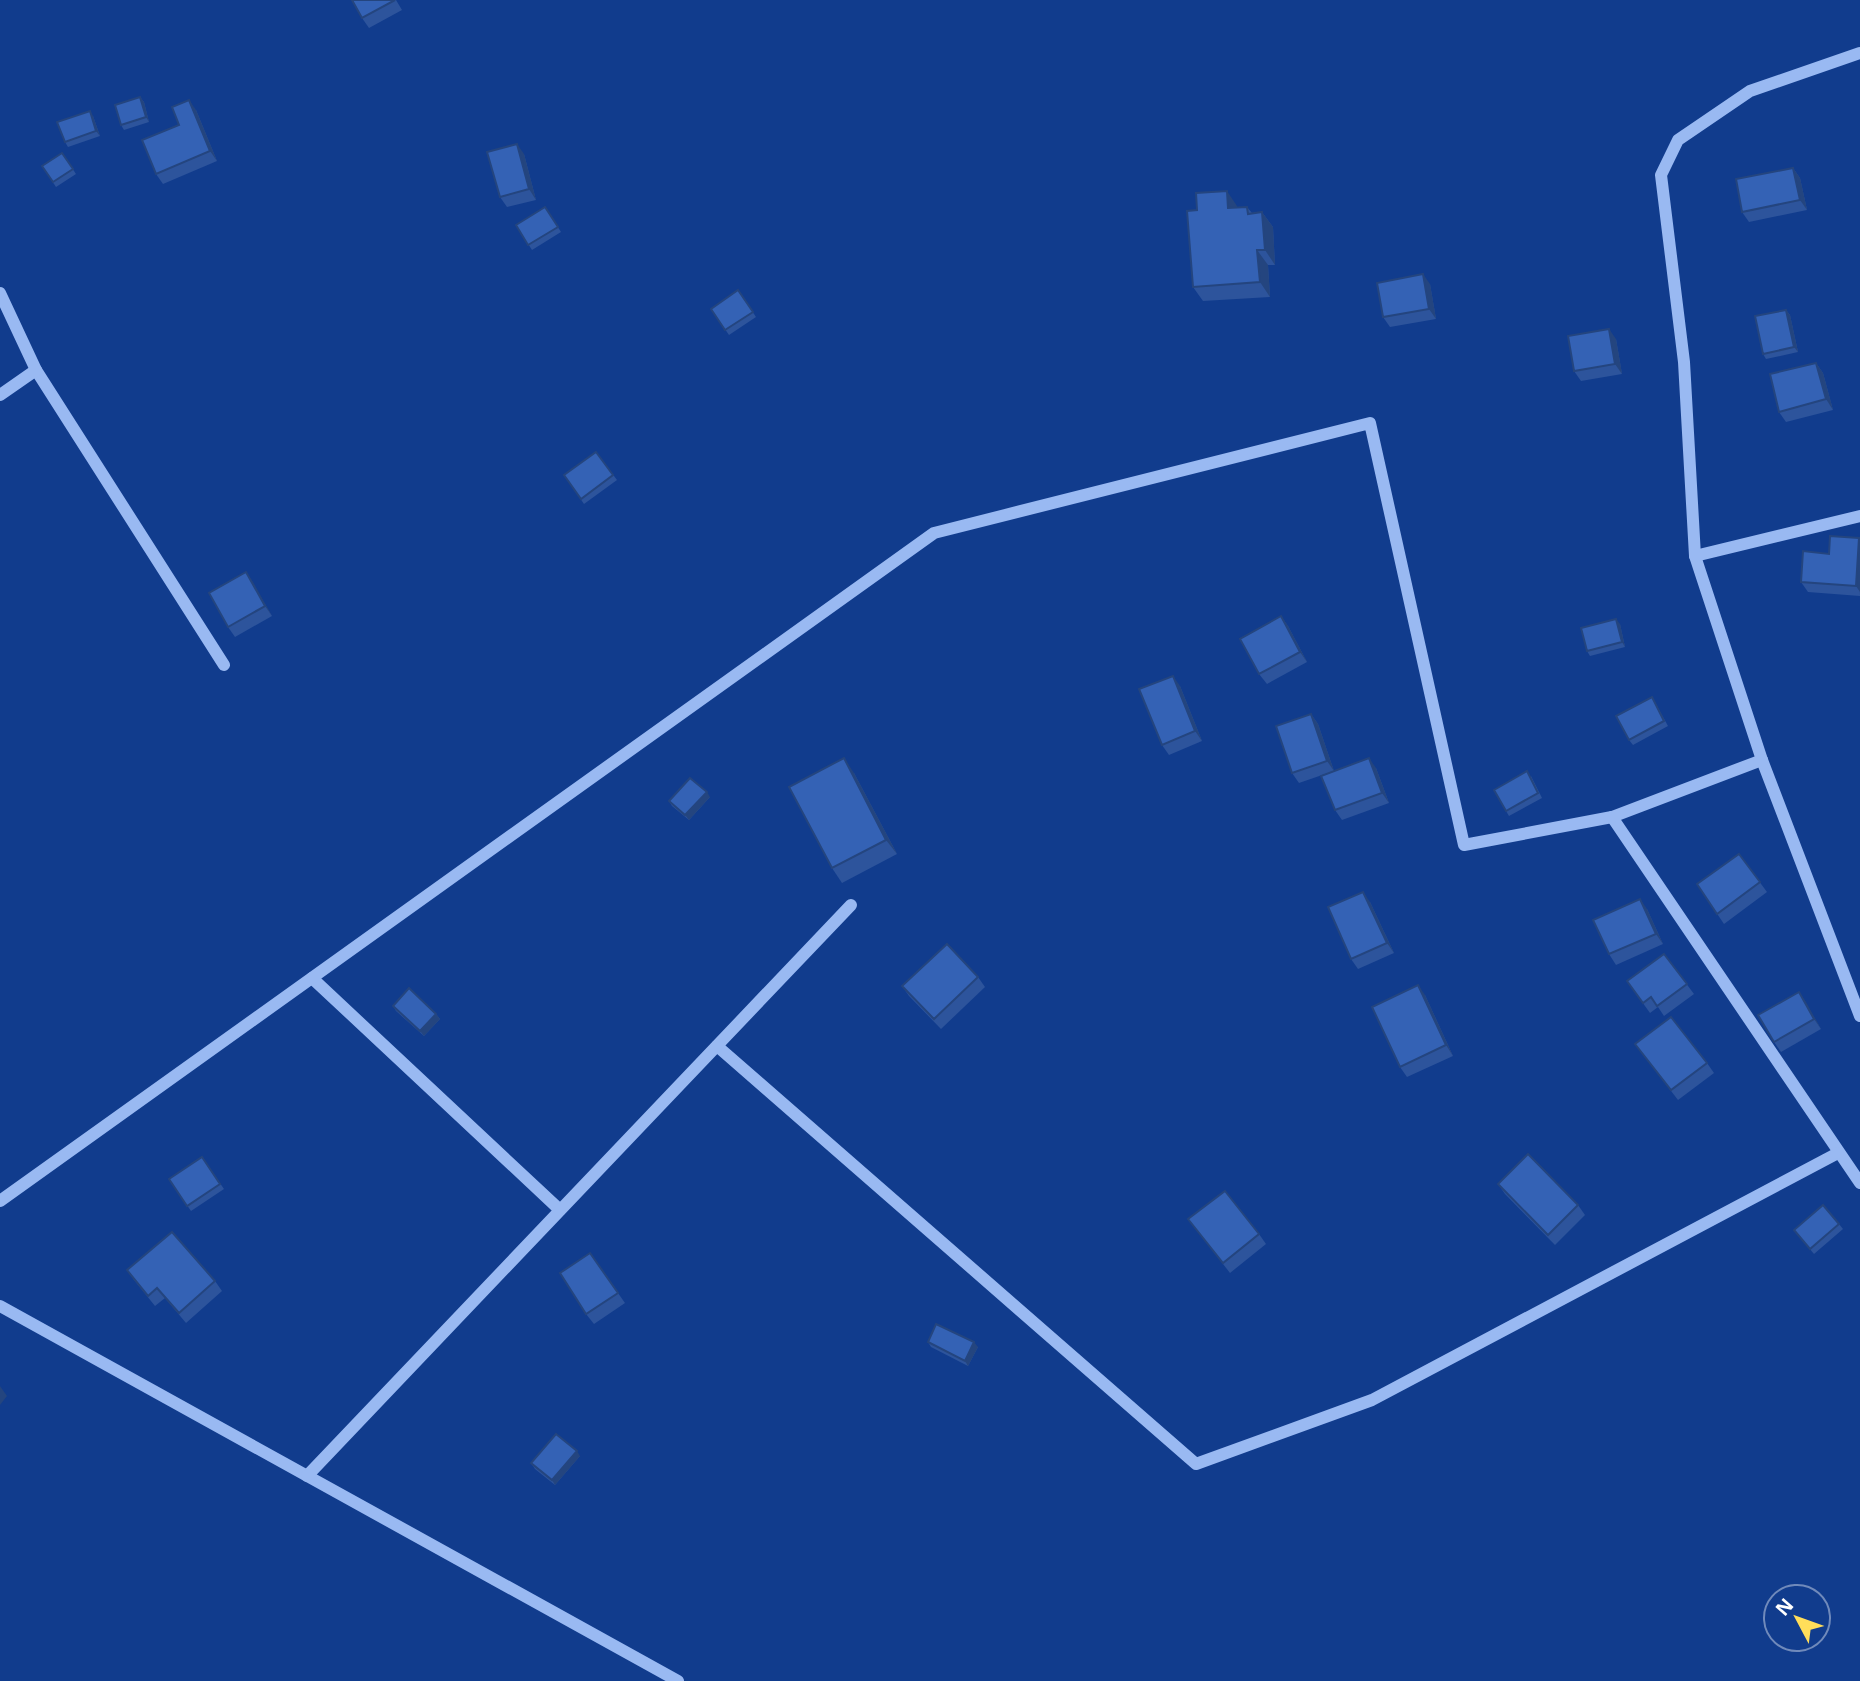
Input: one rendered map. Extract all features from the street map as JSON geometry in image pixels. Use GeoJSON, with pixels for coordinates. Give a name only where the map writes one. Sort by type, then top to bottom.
{"type":"FeatureCollection","features":[{"type":"Feature","properties":{"kind":"street"},"geometry":{"type":"LineString","coordinates":[[1860,53],[1750,91],[1678,140],[1661,175],[1684,362],[1695,556],[1762,760],[1860,1016]]}},
{"type":"Feature","properties":{"kind":"street"},"geometry":{"type":"LineString","coordinates":[[0,293],[36,370],[224,665]]}},
{"type":"Feature","properties":{"kind":"street"},"geometry":{"type":"LineString","coordinates":[[0,395],[36,370]]}},
{"type":"Feature","properties":{"kind":"street"},"geometry":{"type":"LineString","coordinates":[[0,1201],[934,533],[1370,423],[1464,845],[1612,817],[1762,760]]}},
{"type":"Feature","properties":{"kind":"street"},"geometry":{"type":"LineString","coordinates":[[1695,556],[1860,516]]}},
{"type":"Feature","properties":{"kind":"street"},"geometry":{"type":"LineString","coordinates":[[1612,817],[1860,1183]]}},
{"type":"Feature","properties":{"kind":"street"},"geometry":{"type":"LineString","coordinates":[[307,1476],[851,905]]}},
{"type":"Feature","properties":{"kind":"street"},"geometry":{"type":"LineString","coordinates":[[312,978],[560,1210]]}},
{"type":"Feature","properties":{"kind":"street"},"geometry":{"type":"LineString","coordinates":[[717,1046],[1196,1464],[1372,1400],[1838,1153]]}},
{"type":"Feature","properties":{"kind":"street"},"geometry":{"type":"LineString","coordinates":[[0,1306],[678,1681]]}},
{"type":"Feature","properties":{"kind":"building"},"geometry":{"type":"Polygon","coordinates":[[[352,0],[395,0],[362,18],[352,0]]]}},
{"type":"Feature","properties":{"kind":"building"},"geometry":{"type":"Polygon","coordinates":[[[140,97],[146,117],[121,125],[115,105],[140,97]]]}},
{"type":"Feature","properties":{"kind":"building"},"geometry":{"type":"Polygon","coordinates":[[[189,100],[210,151],[156,174],[142,140],[179,125],[172,107],[189,100]]]}},
{"type":"Feature","properties":{"kind":"building"},"geometry":{"type":"Polygon","coordinates":[[[90,111],[96,131],[65,142],[57,122],[90,111]]]}},
{"type":"Feature","properties":{"kind":"building"},"geometry":{"type":"Polygon","coordinates":[[[517,144],[529,189],[500,197],[487,152],[517,144]]]}},
{"type":"Feature","properties":{"kind":"building"},"geometry":{"type":"Polygon","coordinates":[[[62,153],[73,169],[53,182],[42,166],[62,153]]]}},
{"type":"Feature","properties":{"kind":"building"},"geometry":{"type":"Polygon","coordinates":[[[1793,168],[1800,200],[1742,212],[1736,179],[1793,168]]]}},
{"type":"Feature","properties":{"kind":"building"},"geometry":{"type":"Polygon","coordinates":[[[1227,191],[1228,208],[1247,207],[1248,214],[1262,212],[1265,250],[1257,250],[1260,282],[1193,287],[1187,211],[1197,210],[1196,193],[1227,191]]]}},
{"type":"Feature","properties":{"kind":"building"},"geometry":{"type":"Polygon","coordinates":[[[545,207],[558,227],[528,245],[516,225],[545,207]]]}},
{"type":"Feature","properties":{"kind":"building"},"geometry":{"type":"Polygon","coordinates":[[[1423,274],[1429,309],[1383,317],[1377,283],[1423,274]]]}},
{"type":"Feature","properties":{"kind":"building"},"geometry":{"type":"Polygon","coordinates":[[[738,290],[753,312],[725,330],[711,309],[738,290]]]}},
{"type":"Feature","properties":{"kind":"building"},"geometry":{"type":"Polygon","coordinates":[[[1786,310],[1794,347],[1763,354],[1755,316],[1786,310]]]}},
{"type":"Feature","properties":{"kind":"building"},"geometry":{"type":"Polygon","coordinates":[[[1609,329],[1615,364],[1574,371],[1568,336],[1609,329]]]}},
{"type":"Feature","properties":{"kind":"building"},"geometry":{"type":"Polygon","coordinates":[[[1816,363],[1826,399],[1779,412],[1770,374],[1816,363]]]}},
{"type":"Feature","properties":{"kind":"building"},"geometry":{"type":"Polygon","coordinates":[[[596,452],[613,475],[581,499],[564,475],[596,452]]]}},
{"type":"Feature","properties":{"kind":"building"},"geometry":{"type":"Polygon","coordinates":[[[1830,536],[1859,538],[1856,586],[1801,582],[1803,551],[1829,554],[1830,536]]]}},
{"type":"Feature","properties":{"kind":"building"},"geometry":{"type":"Polygon","coordinates":[[[246,572],[265,606],[228,627],[209,593],[246,572]]]}},
{"type":"Feature","properties":{"kind":"building"},"geometry":{"type":"Polygon","coordinates":[[[1281,616],[1300,652],[1259,674],[1240,639],[1281,616]]]}},
{"type":"Feature","properties":{"kind":"building"},"geometry":{"type":"Polygon","coordinates":[[[1616,619],[1622,642],[1587,651],[1581,628],[1616,619]]]}},
{"type":"Feature","properties":{"kind":"building"},"geometry":{"type":"Polygon","coordinates":[[[1173,676],[1195,731],[1162,745],[1139,689],[1173,676]]]}},
{"type":"Feature","properties":{"kind":"building"},"geometry":{"type":"Polygon","coordinates":[[[1652,697],[1664,721],[1629,740],[1616,716],[1652,697]]]}},
{"type":"Feature","properties":{"kind":"building"},"geometry":{"type":"Polygon","coordinates":[[[1311,714],[1327,761],[1292,773],[1276,726],[1311,714]]]}},
{"type":"Feature","properties":{"kind":"building"},"geometry":{"type":"Polygon","coordinates":[[[844,758],[886,840],[832,868],[789,787],[844,758]]]}},
{"type":"Feature","properties":{"kind":"building"},"geometry":{"type":"Polygon","coordinates":[[[1369,758],[1382,793],[1335,810],[1321,776],[1369,758]]]}},
{"type":"Feature","properties":{"kind":"building"},"geometry":{"type":"Polygon","coordinates":[[[1527,771],[1538,793],[1506,811],[1494,790],[1527,771]]]}},
{"type":"Feature","properties":{"kind":"building"},"geometry":{"type":"Polygon","coordinates":[[[690,778],[707,792],[685,815],[669,801],[690,778]]]}},
{"type":"Feature","properties":{"kind":"building"},"geometry":{"type":"Polygon","coordinates":[[[1739,854],[1760,882],[1717,914],[1697,884],[1739,854]]]}},
{"type":"Feature","properties":{"kind":"building"},"geometry":{"type":"Polygon","coordinates":[[[1363,892],[1387,943],[1351,959],[1328,907],[1363,892]]]}},
{"type":"Feature","properties":{"kind":"building"},"geometry":{"type":"Polygon","coordinates":[[[1640,899],[1656,934],[1609,954],[1593,920],[1640,899]]]}},
{"type":"Feature","properties":{"kind":"building"},"geometry":{"type":"Polygon","coordinates":[[[947,944],[978,977],[934,1019],[902,986],[947,944]]]}},
{"type":"Feature","properties":{"kind":"building"},"geometry":{"type":"Polygon","coordinates":[[[1664,954],[1687,984],[1657,1006],[1651,997],[1643,1003],[1627,981],[1664,954]]]}},
{"type":"Feature","properties":{"kind":"building"},"geometry":{"type":"Polygon","coordinates":[[[1418,985],[1446,1045],[1400,1067],[1372,1007],[1418,985]]]}},
{"type":"Feature","properties":{"kind":"building"},"geometry":{"type":"Polygon","coordinates":[[[409,988],[436,1014],[420,1031],[393,1006],[409,988]]]}},
{"type":"Feature","properties":{"kind":"building"},"geometry":{"type":"Polygon","coordinates":[[[1799,992],[1814,1019],[1774,1042],[1758,1015],[1799,992]]]}},
{"type":"Feature","properties":{"kind":"building"},"geometry":{"type":"Polygon","coordinates":[[[1671,1017],[1707,1063],[1671,1090],[1635,1044],[1671,1017]]]}},
{"type":"Feature","properties":{"kind":"building"},"geometry":{"type":"Polygon","coordinates":[[[1528,1154],[1578,1205],[1548,1235],[1498,1184],[1528,1154]]]}},
{"type":"Feature","properties":{"kind":"building"},"geometry":{"type":"Polygon","coordinates":[[[202,1157],[220,1184],[187,1206],[169,1179],[202,1157]]]}},
{"type":"Feature","properties":{"kind":"building"},"geometry":{"type":"Polygon","coordinates":[[[1225,1191],[1259,1234],[1223,1263],[1188,1219],[1225,1191]]]}},
{"type":"Feature","properties":{"kind":"building"},"geometry":{"type":"Polygon","coordinates":[[[1823,1205],[1839,1224],[1810,1249],[1794,1230],[1823,1205]]]}},
{"type":"Feature","properties":{"kind":"building"},"geometry":{"type":"Polygon","coordinates":[[[172,1232],[215,1281],[179,1313],[157,1288],[148,1296],[127,1270],[172,1232]]]}},
{"type":"Feature","properties":{"kind":"building"},"geometry":{"type":"Polygon","coordinates":[[[590,1253],[618,1293],[586,1314],[560,1273],[590,1253]]]}},
{"type":"Feature","properties":{"kind":"building"},"geometry":{"type":"Polygon","coordinates":[[[936,1324],[974,1342],[965,1361],[928,1342],[936,1324]]]}},
{"type":"Feature","properties":{"kind":"building"},"geometry":{"type":"Polygon","coordinates":[[[556,1434],[577,1451],[552,1480],[531,1463],[556,1434]]]}}]}
